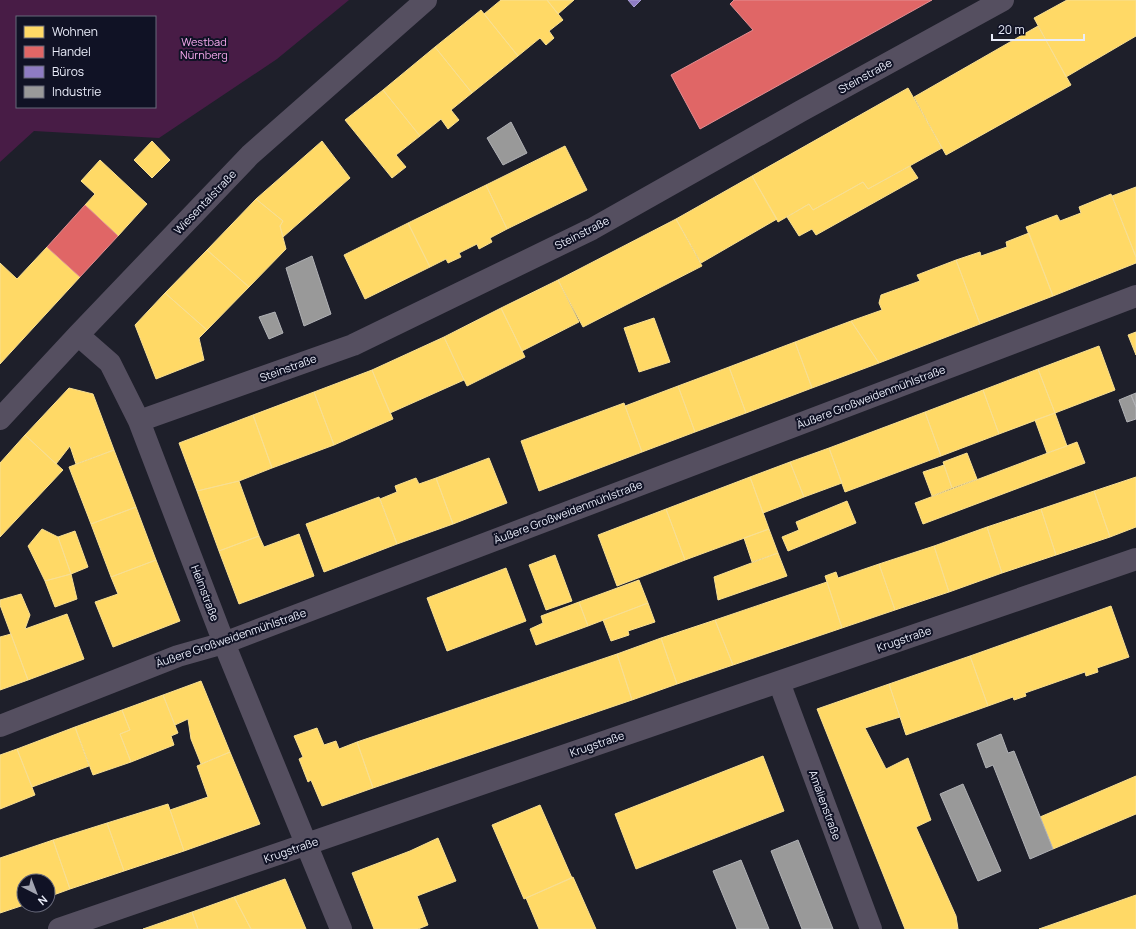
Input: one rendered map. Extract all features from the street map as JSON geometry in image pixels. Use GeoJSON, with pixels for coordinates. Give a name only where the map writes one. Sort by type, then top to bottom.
{"type":"FeatureCollection","features":[{"type":"Feature","properties":{"kind":"street","name":"Wiesentalstraße"},"geometry":{"type":"LineString","coordinates":[[0,419],[250,155],[426,0]]}},
{"type":"Feature","properties":{"kind":"street","name":"Steinstraße"},"geometry":{"type":"LineString","coordinates":[[139,421],[352,345],[592,230],[801,111],[1003,0]]}},
{"type":"Feature","properties":{"kind":"street","name":"Äußere Großweidenmühlstraße"},"geometry":{"type":"LineString","coordinates":[[0,726],[178,656],[224,643],[1136,296]]}},
{"type":"Feature","properties":{"kind":"street","name":"Helmstraße"},"geometry":{"type":"LineString","coordinates":[[78,336],[110,363],[139,421],[224,643],[341,929]]}},
{"type":"Feature","properties":{"kind":"street","name":"Krugstraße"},"geometry":{"type":"LineString","coordinates":[[59,929],[1136,559]]}},
{"type":"Feature","properties":{"kind":"street","name":"Amalienstraße"},"geometry":{"type":"LineString","coordinates":[[779,682],[871,929]]}},
{"type":"Feature","properties":{"kind":"green space","name":"Westbad Nürnberg"},"geometry":{"type":"Polygon","coordinates":[[[0,0],[349,0],[277,59],[159,138],[34,131],[0,162],[0,0]]]}},
{"type":"Feature","properties":{"kind":"building: Wohnen"},"geometry":{"type":"Polygon","coordinates":[[[501,0],[547,0],[563,20],[549,31],[554,38],[546,45],[540,38],[518,56],[484,14],[501,0]]]}},
{"type":"Feature","properties":{"kind":"building: Wohnen"},"geometry":{"type":"Polygon","coordinates":[[[547,0],[574,0],[558,14],[547,0]]]}},
{"type":"Feature","properties":{"kind":"building: Wohnen"},"geometry":{"type":"Polygon","coordinates":[[[1067,0],[1136,0],[1136,36],[1066,77],[1034,18],[1067,0]]]}},
{"type":"Feature","properties":{"kind":"building: Wohnen"},"geometry":{"type":"Polygon","coordinates":[[[481,10],[518,56],[472,93],[435,47],[481,10]]]}},
{"type":"Feature","properties":{"kind":"building: Wohnen"},"geometry":{"type":"Polygon","coordinates":[[[1038,26],[1071,85],[946,155],[914,97],[1038,26]]]}},
{"type":"Feature","properties":{"kind":"building: Wohnen"},"geometry":{"type":"Polygon","coordinates":[[[435,47],[472,93],[451,110],[459,120],[448,129],[441,119],[420,136],[383,90],[435,47]]]}},
{"type":"Feature","properties":{"kind":"building: Wohnen"},"geometry":{"type":"Polygon","coordinates":[[[908,88],[942,148],[868,189],[863,182],[813,210],[809,204],[778,222],[752,176],[908,88]]]}},
{"type":"Feature","properties":{"kind":"building: Wohnen"},"geometry":{"type":"Polygon","coordinates":[[[383,90],[420,136],[396,155],[406,167],[392,178],[345,120],[383,90]]]}},
{"type":"Feature","properties":{"kind":"building: Wohnen"},"geometry":{"type":"Polygon","coordinates":[[[152,141],[170,160],[152,178],[134,160],[152,141]]]}},
{"type":"Feature","properties":{"kind":"building: Wohnen"},"geometry":{"type":"Polygon","coordinates":[[[322,141],[350,178],[283,237],[280,226],[283,221],[256,199],[322,141]]]}},
{"type":"Feature","properties":{"kind":"building: Wohnen"},"geometry":{"type":"Polygon","coordinates":[[[565,146],[587,190],[507,229],[486,185],[565,146]]]}},
{"type":"Feature","properties":{"kind":"building: Wohnen"},"geometry":{"type":"Polygon","coordinates":[[[100,160],[147,204],[118,236],[85,205],[95,194],[81,181],[100,160]]]}},
{"type":"Feature","properties":{"kind":"building: Wohnen"},"geometry":{"type":"Polygon","coordinates":[[[910,166],[918,178],[816,235],[812,229],[799,236],[787,217],[809,204],[813,210],[863,182],[868,189],[910,166]]]}},
{"type":"Feature","properties":{"kind":"building: Wohnen"},"geometry":{"type":"Polygon","coordinates":[[[752,176],[777,219],[701,263],[676,219],[752,176]]]}},
{"type":"Feature","properties":{"kind":"building: Wohnen"},"geometry":{"type":"Polygon","coordinates":[[[486,185],[507,229],[490,238],[492,242],[479,249],[477,244],[459,253],[461,257],[448,263],[446,259],[430,267],[408,223],[486,185]]]}},
{"type":"Feature","properties":{"kind":"building: Wohnen"},"geometry":{"type":"Polygon","coordinates":[[[1136,187],[1136,257],[1112,196],[1136,187]]]}},
{"type":"Feature","properties":{"kind":"building: Wohnen"},"geometry":{"type":"Polygon","coordinates":[[[1111,194],[1136,257],[1136,263],[1053,296],[1026,227],[1057,215],[1060,221],[1081,213],[1079,207],[1111,194]]]}},
{"type":"Feature","properties":{"kind":"building: Wohnen"},"geometry":{"type":"Polygon","coordinates":[[[256,199],[283,221],[280,226],[286,249],[249,287],[207,250],[256,199]]]}},
{"type":"Feature","properties":{"kind":"building: Wohnen"},"geometry":{"type":"Polygon","coordinates":[[[676,219],[702,266],[583,327],[558,280],[676,219]]]}},
{"type":"Feature","properties":{"kind":"building: Wohnen"},"geometry":{"type":"Polygon","coordinates":[[[408,223],[430,267],[365,299],[344,255],[408,223]]]}},
{"type":"Feature","properties":{"kind":"building: Wohnen"},"geometry":{"type":"Polygon","coordinates":[[[1029,233],[1053,296],[980,324],[956,260],[980,252],[981,256],[1007,247],[1006,242],[1029,233]]]}},
{"type":"Feature","properties":{"kind":"building: Wohnen"},"geometry":{"type":"Polygon","coordinates":[[[47,247],[80,277],[0,364],[0,263],[17,279],[47,247]]]}},
{"type":"Feature","properties":{"kind":"building: Wohnen"},"geometry":{"type":"Polygon","coordinates":[[[207,250],[249,287],[207,330],[165,293],[207,250]]]}},
{"type":"Feature","properties":{"kind":"building: Wohnen"},"geometry":{"type":"Polygon","coordinates":[[[956,260],[980,324],[879,363],[851,321],[882,310],[879,303],[881,295],[920,281],[917,275],[956,260]]]}},
{"type":"Feature","properties":{"kind":"building: Wohnen"},"geometry":{"type":"Polygon","coordinates":[[[558,280],[579,322],[522,351],[501,308],[558,280]]]}},
{"type":"Feature","properties":{"kind":"building: Wohnen"},"geometry":{"type":"Polygon","coordinates":[[[165,293],[207,330],[199,338],[204,360],[156,379],[135,325],[165,293]]]}},
{"type":"Feature","properties":{"kind":"building: Wohnen"},"geometry":{"type":"Polygon","coordinates":[[[501,308],[525,357],[467,386],[444,337],[501,308]]]}},
{"type":"Feature","properties":{"kind":"building: Wohnen"},"geometry":{"type":"Polygon","coordinates":[[[654,318],[670,362],[639,372],[624,328],[654,318]]]}},
{"type":"Feature","properties":{"kind":"building: Wohnen"},"geometry":{"type":"Polygon","coordinates":[[[851,321],[879,363],[812,388],[795,342],[851,321]]]}},
{"type":"Feature","properties":{"kind":"building: Wohnen"},"geometry":{"type":"Polygon","coordinates":[[[1136,332],[1136,355],[1128,335],[1136,332]]]}},
{"type":"Feature","properties":{"kind":"building: Wohnen"},"geometry":{"type":"Polygon","coordinates":[[[444,337],[464,380],[390,413],[372,370],[444,337]]]}},
{"type":"Feature","properties":{"kind":"building: Wohnen"},"geometry":{"type":"Polygon","coordinates":[[[795,342],[812,388],[746,413],[729,367],[795,342]]]}},
{"type":"Feature","properties":{"kind":"building: Wohnen"},"geometry":{"type":"Polygon","coordinates":[[[1099,346],[1115,390],[1055,413],[1038,369],[1099,346]]]}},
{"type":"Feature","properties":{"kind":"building: Wohnen"},"geometry":{"type":"Polygon","coordinates":[[[729,367],[746,413],[695,432],[678,386],[729,367]]]}},
{"type":"Feature","properties":{"kind":"building: Wohnen"},"geometry":{"type":"Polygon","coordinates":[[[1038,369],[1055,413],[999,434],[983,390],[1038,369]]]}},
{"type":"Feature","properties":{"kind":"building: Wohnen"},"geometry":{"type":"Polygon","coordinates":[[[372,370],[393,419],[334,445],[314,392],[372,370]]]}},
{"type":"Feature","properties":{"kind":"building: Wohnen"},"geometry":{"type":"Polygon","coordinates":[[[678,386],[695,432],[642,452],[625,406],[678,386]]]}},
{"type":"Feature","properties":{"kind":"building: Wohnen"},"geometry":{"type":"Polygon","coordinates":[[[69,388],[93,394],[114,450],[76,464],[70,446],[56,464],[25,435],[69,388]]]}},
{"type":"Feature","properties":{"kind":"building: Wohnen"},"geometry":{"type":"Polygon","coordinates":[[[983,390],[999,434],[941,456],[925,412],[983,390]]]}},
{"type":"Feature","properties":{"kind":"building: Wohnen"},"geometry":{"type":"Polygon","coordinates":[[[314,392],[334,445],[272,468],[253,415],[314,392]]]}},
{"type":"Feature","properties":{"kind":"building: Wohnen"},"geometry":{"type":"Polygon","coordinates":[[[624,403],[642,452],[539,491],[521,441],[624,403]]]}},
{"type":"Feature","properties":{"kind":"building: Wohnen"},"geometry":{"type":"Polygon","coordinates":[[[925,412],[941,456],[845,492],[829,448],[925,412]]]}},
{"type":"Feature","properties":{"kind":"building: Wohnen"},"geometry":{"type":"Polygon","coordinates":[[[1055,413],[1067,446],[1047,453],[1035,420],[1055,413]]]}},
{"type":"Feature","properties":{"kind":"building: Wohnen"},"geometry":{"type":"Polygon","coordinates":[[[253,415],[272,468],[239,481],[197,491],[179,443],[253,415]]]}},
{"type":"Feature","properties":{"kind":"building: Wohnen"},"geometry":{"type":"Polygon","coordinates":[[[25,435],[63,470],[0,537],[0,463],[25,435]]]}},
{"type":"Feature","properties":{"kind":"building: Wohnen"},"geometry":{"type":"Polygon","coordinates":[[[1077,442],[1085,463],[923,524],[915,503],[1077,442]]]}},
{"type":"Feature","properties":{"kind":"building: Wohnen"},"geometry":{"type":"Polygon","coordinates":[[[829,448],[842,483],[804,497],[790,462],[829,448]]]}},
{"type":"Feature","properties":{"kind":"building: Wohnen"},"geometry":{"type":"Polygon","coordinates":[[[114,450],[136,507],[91,524],[69,467],[114,450]]]}},
{"type":"Feature","properties":{"kind":"building: Wohnen"},"geometry":{"type":"Polygon","coordinates":[[[967,453],[977,479],[952,488],[943,462],[967,453]]]}},
{"type":"Feature","properties":{"kind":"building: Wohnen"},"geometry":{"type":"Polygon","coordinates":[[[489,458],[507,503],[453,524],[436,478],[489,458]]]}},
{"type":"Feature","properties":{"kind":"building: Wohnen"},"geometry":{"type":"Polygon","coordinates":[[[790,462],[804,497],[763,513],[750,477],[790,462]]]}},
{"type":"Feature","properties":{"kind":"building: Wohnen"},"geometry":{"type":"Polygon","coordinates":[[[944,465],[952,488],[932,496],[923,472],[944,465]]]}},
{"type":"Feature","properties":{"kind":"building: Wohnen"},"geometry":{"type":"Polygon","coordinates":[[[750,477],[769,529],[685,560],[666,509],[750,477]]]}},
{"type":"Feature","properties":{"kind":"building: Wohnen"},"geometry":{"type":"Polygon","coordinates":[[[1136,477],[1136,527],[1110,537],[1094,491],[1136,477]]]}},
{"type":"Feature","properties":{"kind":"building: Wohnen"},"geometry":{"type":"Polygon","coordinates":[[[416,478],[419,484],[436,478],[453,524],[397,544],[380,499],[397,492],[395,486],[416,478]]]}},
{"type":"Feature","properties":{"kind":"building: Wohnen"},"geometry":{"type":"Polygon","coordinates":[[[239,481],[259,536],[219,551],[197,491],[239,481]]]}},
{"type":"Feature","properties":{"kind":"building: Wohnen"},"geometry":{"type":"Polygon","coordinates":[[[1094,491],[1110,537],[1056,555],[1041,509],[1094,491]]]}},
{"type":"Feature","properties":{"kind":"building: Wohnen"},"geometry":{"type":"Polygon","coordinates":[[[379,497],[397,544],[324,572],[306,524],[379,497]]]}},
{"type":"Feature","properties":{"kind":"building: Wohnen"},"geometry":{"type":"Polygon","coordinates":[[[847,501],[856,523],[788,551],[782,537],[799,530],[796,522],[847,501]]]}},
{"type":"Feature","properties":{"kind":"building: Wohnen"},"geometry":{"type":"Polygon","coordinates":[[[136,507],[156,560],[111,577],[91,524],[136,507]]]}},
{"type":"Feature","properties":{"kind":"building: Wohnen"},"geometry":{"type":"Polygon","coordinates":[[[666,509],[685,560],[617,586],[598,535],[666,509]]]}},
{"type":"Feature","properties":{"kind":"building: Wohnen"},"geometry":{"type":"Polygon","coordinates":[[[1041,509],[1056,555],[1002,573],[987,527],[1041,509]]]}},
{"type":"Feature","properties":{"kind":"building: Wohnen"},"geometry":{"type":"Polygon","coordinates":[[[987,527],[1002,573],[949,592],[934,546],[987,527]]]}},
{"type":"Feature","properties":{"kind":"building: Wohnen"},"geometry":{"type":"Polygon","coordinates":[[[42,529],[58,537],[71,574],[45,581],[28,546],[42,529]]]}},
{"type":"Feature","properties":{"kind":"building: Wohnen"},"geometry":{"type":"Polygon","coordinates":[[[769,529],[778,553],[752,562],[744,538],[769,529]]]}},
{"type":"Feature","properties":{"kind":"building: Wohnen"},"geometry":{"type":"Polygon","coordinates":[[[75,531],[88,567],[71,574],[58,537],[75,531]]]}},
{"type":"Feature","properties":{"kind":"building: Wohnen"},"geometry":{"type":"Polygon","coordinates":[[[299,534],[314,576],[239,604],[219,551],[259,536],[264,547],[299,534]]]}},
{"type":"Feature","properties":{"kind":"building: Wohnen"},"geometry":{"type":"Polygon","coordinates":[[[934,546],[949,592],[895,610],[879,564],[934,546]]]}},
{"type":"Feature","properties":{"kind":"building: Wohnen"},"geometry":{"type":"Polygon","coordinates":[[[778,553],[787,576],[718,600],[714,577],[778,553]]]}},
{"type":"Feature","properties":{"kind":"building: Wohnen"},"geometry":{"type":"Polygon","coordinates":[[[555,555],[572,601],[546,610],[529,565],[555,555]]]}},
{"type":"Feature","properties":{"kind":"building: Wohnen"},"geometry":{"type":"Polygon","coordinates":[[[156,560],[180,621],[113,647],[95,602],[118,594],[111,577],[156,560]]]}},
{"type":"Feature","properties":{"kind":"building: Wohnen"},"geometry":{"type":"Polygon","coordinates":[[[879,564],[895,610],[842,628],[825,576],[836,572],[838,578],[879,564]]]}},
{"type":"Feature","properties":{"kind":"building: Wohnen"},"geometry":{"type":"Polygon","coordinates":[[[506,568],[526,621],[447,651],[427,598],[506,568]]]}},
{"type":"Feature","properties":{"kind":"building: Wohnen"},"geometry":{"type":"Polygon","coordinates":[[[71,574],[77,599],[55,607],[45,581],[71,574]]]}},
{"type":"Feature","properties":{"kind":"building: Wohnen"},"geometry":{"type":"Polygon","coordinates":[[[639,580],[648,603],[588,626],[579,602],[639,580]]]}},
{"type":"Feature","properties":{"kind":"building: Wohnen"},"geometry":{"type":"Polygon","coordinates":[[[827,582],[842,628],[733,665],[715,620],[827,582]]]}},
{"type":"Feature","properties":{"kind":"building: Wohnen"},"geometry":{"type":"Polygon","coordinates":[[[21,594],[30,615],[25,629],[67,614],[84,659],[28,680],[0,605],[0,600],[21,594]]]}},
{"type":"Feature","properties":{"kind":"building: Wohnen"},"geometry":{"type":"Polygon","coordinates":[[[579,602],[588,626],[536,645],[530,629],[543,623],[541,616],[579,602]]]}},
{"type":"Feature","properties":{"kind":"building: Wohnen"},"geometry":{"type":"Polygon","coordinates":[[[648,603],[655,622],[628,631],[629,635],[611,641],[603,620],[648,603]]]}},
{"type":"Feature","properties":{"kind":"building: Wohnen"},"geometry":{"type":"Polygon","coordinates":[[[1111,606],[1129,657],[1097,668],[1098,672],[1086,676],[1085,672],[1025,693],[1026,696],[1014,700],[1013,697],[988,706],[970,656],[1111,606]]]}},
{"type":"Feature","properties":{"kind":"building: Wohnen"},"geometry":{"type":"Polygon","coordinates":[[[715,620],[733,665],[677,684],[661,638],[715,620]]]}},
{"type":"Feature","properties":{"kind":"building: Wohnen"},"geometry":{"type":"Polygon","coordinates":[[[11,634],[28,680],[0,690],[0,637],[11,634]]]}},
{"type":"Feature","properties":{"kind":"building: Wohnen"},"geometry":{"type":"Polygon","coordinates":[[[661,638],[677,684],[632,700],[617,654],[661,638]]]}},
{"type":"Feature","properties":{"kind":"building: Wohnen"},"geometry":{"type":"Polygon","coordinates":[[[617,654],[632,700],[373,788],[357,742],[617,654]]]}},
{"type":"Feature","properties":{"kind":"building: Wohnen"},"geometry":{"type":"Polygon","coordinates":[[[970,656],[988,706],[906,735],[889,684],[970,656]]]}},
{"type":"Feature","properties":{"kind":"building: Wohnen"},"geometry":{"type":"Polygon","coordinates":[[[201,681],[230,752],[201,764],[191,739],[188,719],[175,725],[163,695],[201,681]]]}},
{"type":"Feature","properties":{"kind":"building: Wohnen"},"geometry":{"type":"Polygon","coordinates":[[[889,684],[900,717],[865,728],[886,769],[908,758],[931,820],[916,827],[956,916],[958,929],[905,929],[817,709],[889,684]]]}},
{"type":"Feature","properties":{"kind":"building: Wohnen"},"geometry":{"type":"Polygon","coordinates":[[[163,695],[178,733],[171,736],[174,745],[131,762],[120,734],[130,730],[122,710],[163,695]]]}},
{"type":"Feature","properties":{"kind":"building: Wohnen"},"geometry":{"type":"Polygon","coordinates":[[[122,710],[130,730],[120,734],[131,762],[93,775],[75,727],[122,710]]]}},
{"type":"Feature","properties":{"kind":"building: Wohnen"},"geometry":{"type":"Polygon","coordinates":[[[75,727],[89,766],[32,787],[17,749],[75,727]]]}},
{"type":"Feature","properties":{"kind":"building: Wohnen"},"geometry":{"type":"Polygon","coordinates":[[[317,728],[324,745],[336,741],[339,749],[357,742],[373,788],[322,806],[311,780],[308,782],[299,759],[303,757],[294,736],[317,728]]]}},
{"type":"Feature","properties":{"kind":"building: Wohnen"},"geometry":{"type":"Polygon","coordinates":[[[17,749],[35,795],[0,809],[0,755],[17,749]]]}},
{"type":"Feature","properties":{"kind":"building: Wohnen"},"geometry":{"type":"Polygon","coordinates":[[[230,752],[260,824],[184,851],[170,810],[208,797],[197,766],[230,752]]]}},
{"type":"Feature","properties":{"kind":"building: Wohnen"},"geometry":{"type":"Polygon","coordinates":[[[763,756],[784,811],[636,869],[615,814],[763,756]]]}},
{"type":"Feature","properties":{"kind":"building: Wohnen"},"geometry":{"type":"Polygon","coordinates":[[[1136,776],[1136,814],[1053,849],[1040,817],[1136,776]]]}},
{"type":"Feature","properties":{"kind":"building: Wohnen"},"geometry":{"type":"Polygon","coordinates":[[[168,804],[184,851],[124,871],[107,823],[168,804]]]}},
{"type":"Feature","properties":{"kind":"building: Wohnen"},"geometry":{"type":"Polygon","coordinates":[[[540,805],[572,878],[524,899],[492,825],[540,805]]]}},
{"type":"Feature","properties":{"kind":"building: Wohnen"},"geometry":{"type":"Polygon","coordinates":[[[107,823],[124,871],[70,889],[53,840],[107,823]]]}},
{"type":"Feature","properties":{"kind":"building: Wohnen"},"geometry":{"type":"Polygon","coordinates":[[[438,838],[456,881],[417,896],[428,925],[418,929],[374,929],[352,873],[410,851],[438,838]]]}},
{"type":"Feature","properties":{"kind":"building: Wohnen"},"geometry":{"type":"Polygon","coordinates":[[[53,840],[70,889],[56,894],[56,873],[16,873],[16,908],[0,913],[0,858],[53,840]]]}},
{"type":"Feature","properties":{"kind":"building: Wohnen"},"geometry":{"type":"Polygon","coordinates":[[[573,877],[596,929],[539,929],[526,898],[573,877]]]}},
{"type":"Feature","properties":{"kind":"building: Wohnen"},"geometry":{"type":"Polygon","coordinates":[[[285,879],[306,929],[251,929],[234,897],[285,879]]]}},
{"type":"Feature","properties":{"kind":"building: Wohnen"},"geometry":{"type":"Polygon","coordinates":[[[1136,895],[1136,929],[1039,929],[1136,895]]]}},
{"type":"Feature","properties":{"kind":"building: Wohnen"},"geometry":{"type":"Polygon","coordinates":[[[234,897],[251,929],[198,929],[192,912],[234,897]]]}},
{"type":"Feature","properties":{"kind":"building: Wohnen"},"geometry":{"type":"Polygon","coordinates":[[[192,912],[198,929],[143,929],[169,920],[192,912]]]}},
{"type":"Feature","properties":{"kind":"building: Handel"},"geometry":{"type":"Polygon","coordinates":[[[734,0],[932,0],[700,129],[671,75],[753,30],[730,4],[734,0]]]}},
{"type":"Feature","properties":{"kind":"building: Handel"},"geometry":{"type":"Polygon","coordinates":[[[85,205],[118,236],[80,277],[47,247],[85,205]]]}},
{"type":"Feature","properties":{"kind":"building: Büros"},"geometry":{"type":"Polygon","coordinates":[[[628,0],[641,0],[634,7],[628,0]]]}},
{"type":"Feature","properties":{"kind":"building: Industrie"},"geometry":{"type":"Polygon","coordinates":[[[511,122],[527,153],[503,165],[487,138],[511,122]]]}},
{"type":"Feature","properties":{"kind":"building: Industrie"},"geometry":{"type":"Polygon","coordinates":[[[312,256],[331,314],[304,326],[286,268],[312,256]]]}},
{"type":"Feature","properties":{"kind":"building: Industrie"},"geometry":{"type":"Polygon","coordinates":[[[275,312],[283,333],[269,339],[259,317],[275,312]]]}},
{"type":"Feature","properties":{"kind":"building: Industrie"},"geometry":{"type":"Polygon","coordinates":[[[1136,393],[1136,407],[1131,395],[1136,393]]]}},
{"type":"Feature","properties":{"kind":"building: Industrie"},"geometry":{"type":"Polygon","coordinates":[[[1131,395],[1136,407],[1136,419],[1127,422],[1119,400],[1131,395]]]}},
{"type":"Feature","properties":{"kind":"building: Industrie"},"geometry":{"type":"Polygon","coordinates":[[[1001,734],[1008,753],[1014,751],[1053,849],[1030,859],[993,765],[986,768],[977,744],[1001,734]]]}},
{"type":"Feature","properties":{"kind":"building: Industrie"},"geometry":{"type":"Polygon","coordinates":[[[963,784],[1001,871],[978,881],[940,794],[963,784]]]}},
{"type":"Feature","properties":{"kind":"building: Industrie"},"geometry":{"type":"Polygon","coordinates":[[[798,840],[833,929],[802,929],[771,851],[798,840]]]}},
{"type":"Feature","properties":{"kind":"building: Industrie"},"geometry":{"type":"Polygon","coordinates":[[[741,860],[769,929],[737,929],[713,871],[741,860]]]}}]}
